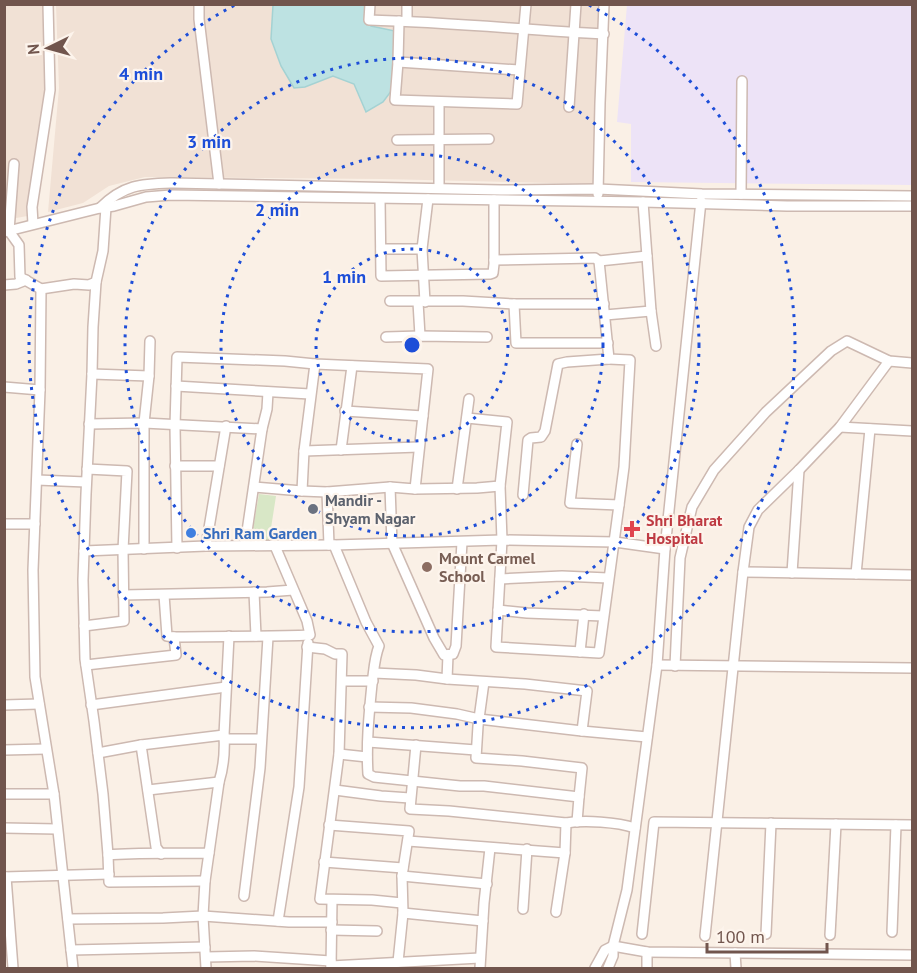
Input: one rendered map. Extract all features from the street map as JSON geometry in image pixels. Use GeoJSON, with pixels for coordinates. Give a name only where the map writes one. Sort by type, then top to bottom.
{"type":"FeatureCollection","features":[{"type":"Feature","properties":{"kind":"street"},"geometry":{"type":"LineString","coordinates":[[33,224],[32,207],[50,90],[48,4]]}},
{"type":"Feature","properties":{"kind":"street"},"geometry":{"type":"LineString","coordinates":[[199,4],[219,184]]}},
{"type":"Feature","properties":{"kind":"street"},"geometry":{"type":"LineString","coordinates":[[370,4],[369,20],[604,34]]}},
{"type":"Feature","properties":{"kind":"street"},"geometry":{"type":"LineString","coordinates":[[407,4],[403,21],[395,100],[518,104],[526,4]]}},
{"type":"Feature","properties":{"kind":"street"},"geometry":{"type":"LineString","coordinates":[[569,107],[576,4]]}},
{"type":"Feature","properties":{"kind":"street"},"geometry":{"type":"LineString","coordinates":[[599,202],[604,4]]}},
{"type":"Feature","properties":{"kind":"street"},"geometry":{"type":"LineString","coordinates":[[398,62],[519,70]]}},
{"type":"Feature","properties":{"kind":"street"},"geometry":{"type":"LineString","coordinates":[[741,194],[742,81]]}},
{"type":"Feature","properties":{"kind":"street"},"geometry":{"type":"LineString","coordinates":[[439,102],[439,188]]}},
{"type":"Feature","properties":{"kind":"street"},"geometry":{"type":"LineString","coordinates":[[397,140],[489,139]]}},
{"type":"Feature","properties":{"kind":"street"},"geometry":{"type":"LineString","coordinates":[[7,232],[14,164]]}},
{"type":"Feature","properties":{"kind":"street"},"geometry":{"type":"LineString","coordinates":[[159,183],[160,196]]}},
{"type":"Feature","properties":{"kind":"street"},"geometry":{"type":"LineString","coordinates":[[205,881],[109,882],[98,753],[86,665],[84,551],[96,282],[104,251],[103,207],[112,196],[140,185],[159,183],[912,196]]}},
{"type":"Feature","properties":{"kind":"street"},"geometry":{"type":"LineString","coordinates":[[609,967],[627,890],[657,665],[665,549],[702,194]]}},
{"type":"Feature","properties":{"kind":"street"},"geometry":{"type":"LineString","coordinates":[[7,232],[146,197],[171,195],[787,206],[912,206]]}},
{"type":"Feature","properties":{"kind":"street"},"geometry":{"type":"LineString","coordinates":[[380,199],[381,276],[493,273],[494,200]]}},
{"type":"Feature","properties":{"kind":"street"},"geometry":{"type":"LineString","coordinates":[[420,336],[422,249],[428,199]]}},
{"type":"Feature","properties":{"kind":"street"},"geometry":{"type":"LineString","coordinates":[[643,202],[651,311],[656,346]]}},
{"type":"Feature","properties":{"kind":"street"},"geometry":{"type":"LineString","coordinates":[[7,232],[19,244],[20,277],[41,289],[89,285],[96,282]]}},
{"type":"Feature","properties":{"kind":"street"},"geometry":{"type":"LineString","coordinates":[[381,249],[422,249]]}},
{"type":"Feature","properties":{"kind":"street"},"geometry":{"type":"LineString","coordinates":[[494,260],[595,258],[599,261],[647,256]]}},
{"type":"Feature","properties":{"kind":"street"},"geometry":{"type":"LineString","coordinates":[[599,261],[609,359]]}},
{"type":"Feature","properties":{"kind":"street"},"geometry":{"type":"LineString","coordinates":[[4,285],[26,280]]}},
{"type":"Feature","properties":{"kind":"street"},"geometry":{"type":"LineString","coordinates":[[41,289],[33,638],[35,677],[54,794],[73,969]]}},
{"type":"Feature","properties":{"kind":"street"},"geometry":{"type":"LineString","coordinates":[[390,301],[463,301],[651,311]]}},
{"type":"Feature","properties":{"kind":"street"},"geometry":{"type":"LineString","coordinates":[[514,304],[516,343],[608,343]]}},
{"type":"Feature","properties":{"kind":"street"},"geometry":{"type":"LineString","coordinates":[[387,337],[487,337]]}},
{"type":"Feature","properties":{"kind":"street"},"geometry":{"type":"LineString","coordinates":[[144,549],[144,423],[150,341]]}},
{"type":"Feature","properties":{"kind":"street"},"geometry":{"type":"LineString","coordinates":[[675,666],[680,558],[692,507],[714,470],[766,412],[831,351],[847,341],[890,362],[912,363]]}},
{"type":"Feature","properties":{"kind":"street"},"geometry":{"type":"LineString","coordinates":[[177,548],[175,426],[177,357],[428,369],[415,489]]}},
{"type":"Feature","properties":{"kind":"street"},"geometry":{"type":"LineString","coordinates":[[467,418],[507,422],[500,486],[502,540],[496,647],[599,653],[624,467],[630,360],[609,359],[558,364],[545,431],[541,436],[528,440],[523,495]]}},
{"type":"Feature","properties":{"kind":"street"},"geometry":{"type":"LineString","coordinates":[[705,936],[749,527],[758,510],[840,427],[890,362]]}},
{"type":"Feature","properties":{"kind":"street"},"geometry":{"type":"LineString","coordinates":[[302,491],[304,451],[315,364]]}},
{"type":"Feature","properties":{"kind":"street"},"geometry":{"type":"LineString","coordinates":[[340,450],[352,366]]}},
{"type":"Feature","properties":{"kind":"street"},"geometry":{"type":"LineString","coordinates":[[92,374],[149,376]]}},
{"type":"Feature","properties":{"kind":"street"},"geometry":{"type":"LineString","coordinates":[[176,386],[310,394]]}},
{"type":"Feature","properties":{"kind":"street"},"geometry":{"type":"LineString","coordinates":[[4,387],[40,390]]}},
{"type":"Feature","properties":{"kind":"street"},"geometry":{"type":"LineString","coordinates":[[245,545],[268,392]]}},
{"type":"Feature","properties":{"kind":"street"},"geometry":{"type":"LineString","coordinates":[[457,489],[469,399]]}},
{"type":"Feature","properties":{"kind":"street"},"geometry":{"type":"LineString","coordinates":[[345,411],[423,416]]}},
{"type":"Feature","properties":{"kind":"street"},"geometry":{"type":"LineString","coordinates":[[89,424],[144,423],[262,429]]}},
{"type":"Feature","properties":{"kind":"street"},"geometry":{"type":"LineString","coordinates":[[206,546],[226,426]]}},
{"type":"Feature","properties":{"kind":"street"},"geometry":{"type":"LineString","coordinates":[[840,427],[912,431]]}},
{"type":"Feature","properties":{"kind":"street"},"geometry":{"type":"LineString","coordinates":[[856,574],[870,429]]}},
{"type":"Feature","properties":{"kind":"street"},"geometry":{"type":"LineString","coordinates":[[577,444],[570,503],[619,506]]}},
{"type":"Feature","properties":{"kind":"street"},"geometry":{"type":"LineString","coordinates":[[304,451],[419,447]]}},
{"type":"Feature","properties":{"kind":"street"},"geometry":{"type":"LineString","coordinates":[[175,466],[219,466]]}},
{"type":"Feature","properties":{"kind":"street"},"geometry":{"type":"LineString","coordinates":[[84,626],[124,621],[123,550],[127,471],[87,469]]}},
{"type":"Feature","properties":{"kind":"street"},"geometry":{"type":"LineString","coordinates":[[792,573],[800,470]]}},
{"type":"Feature","properties":{"kind":"street"},"geometry":{"type":"LineString","coordinates":[[37,480],[86,482]]}},
{"type":"Feature","properties":{"kind":"street"},"geometry":{"type":"LineString","coordinates":[[254,488],[327,492],[390,487],[457,489],[500,486]]}},
{"type":"Feature","properties":{"kind":"street"},"geometry":{"type":"LineString","coordinates":[[390,487],[392,543],[434,638],[444,655],[453,654],[456,646],[462,542]]}},
{"type":"Feature","properties":{"kind":"street"},"geometry":{"type":"LineString","coordinates":[[327,492],[332,545],[379,646],[375,656],[369,707],[368,774],[374,777],[579,797]]}},
{"type":"Feature","properties":{"kind":"street"},"geometry":{"type":"LineString","coordinates":[[4,524],[35,524]]}},
{"type":"Feature","properties":{"kind":"street"},"geometry":{"type":"LineString","coordinates":[[84,551],[502,540],[615,542],[665,549]]}},
{"type":"Feature","properties":{"kind":"street"},"geometry":{"type":"LineString","coordinates":[[275,546],[307,621],[310,635],[307,646],[299,787],[278,921]]}},
{"type":"Feature","properties":{"kind":"street"},"geometry":{"type":"LineString","coordinates":[[743,572],[912,575]]}},
{"type":"Feature","properties":{"kind":"street"},"geometry":{"type":"LineString","coordinates":[[500,579],[562,576],[608,578]]}},
{"type":"Feature","properties":{"kind":"street"},"geometry":{"type":"LineString","coordinates":[[123,595],[293,590]]}},
{"type":"Feature","properties":{"kind":"street"},"geometry":{"type":"LineString","coordinates":[[254,592],[256,636]]}},
{"type":"Feature","properties":{"kind":"street"},"geometry":{"type":"LineString","coordinates":[[164,594],[167,636],[310,635]]}},
{"type":"Feature","properties":{"kind":"street"},"geometry":{"type":"LineString","coordinates":[[498,610],[603,616]]}},
{"type":"Feature","properties":{"kind":"street"},"geometry":{"type":"LineString","coordinates":[[580,652],[584,614]]}},
{"type":"Feature","properties":{"kind":"street"},"geometry":{"type":"LineString","coordinates":[[206,969],[203,916],[205,881],[225,749],[229,636]]}},
{"type":"Feature","properties":{"kind":"street"},"geometry":{"type":"LineString","coordinates":[[86,665],[176,655],[174,637]]}},
{"type":"Feature","properties":{"kind":"street"},"geometry":{"type":"LineString","coordinates":[[244,896],[260,768],[268,637]]}},
{"type":"Feature","properties":{"kind":"street"},"geometry":{"type":"LineString","coordinates":[[307,646],[342,654],[339,754],[320,899],[372,900],[402,908],[483,921]]}},
{"type":"Feature","properties":{"kind":"street"},"geometry":{"type":"LineString","coordinates":[[447,679],[448,655]]}},
{"type":"Feature","properties":{"kind":"street"},"geometry":{"type":"LineString","coordinates":[[657,665],[912,668]]}},
{"type":"Feature","properties":{"kind":"street"},"geometry":{"type":"LineString","coordinates":[[342,681],[416,675],[587,691],[582,731]]}},
{"type":"Feature","properties":{"kind":"street"},"geometry":{"type":"LineString","coordinates":[[484,682],[476,759],[522,761],[582,768],[579,797],[565,854],[556,912]]}},
{"type":"Feature","properties":{"kind":"street"},"geometry":{"type":"LineString","coordinates":[[91,705],[226,687]]}},
{"type":"Feature","properties":{"kind":"street"},"geometry":{"type":"LineString","coordinates":[[4,705],[39,704]]}},
{"type":"Feature","properties":{"kind":"street"},"geometry":{"type":"LineString","coordinates":[[369,707],[411,708],[479,719],[647,737]]}},
{"type":"Feature","properties":{"kind":"street"},"geometry":{"type":"LineString","coordinates":[[98,753],[141,745],[224,737],[261,739]]}},
{"type":"Feature","properties":{"kind":"street"},"geometry":{"type":"LineString","coordinates":[[368,742],[476,750]]}},
{"type":"Feature","properties":{"kind":"street"},"geometry":{"type":"LineString","coordinates":[[141,745],[156,847],[161,854]]}},
{"type":"Feature","properties":{"kind":"street"},"geometry":{"type":"LineString","coordinates":[[416,746],[410,809],[626,825],[635,828]]}},
{"type":"Feature","properties":{"kind":"street"},"geometry":{"type":"LineString","coordinates":[[4,750],[46,749]]}},
{"type":"Feature","properties":{"kind":"street"},"geometry":{"type":"LineString","coordinates":[[339,754],[367,757]]}},
{"type":"Feature","properties":{"kind":"street"},"geometry":{"type":"LineString","coordinates":[[148,790],[219,782]]}},
{"type":"Feature","properties":{"kind":"street"},"geometry":{"type":"LineString","coordinates":[[335,790],[410,798]]}},
{"type":"Feature","properties":{"kind":"street"},"geometry":{"type":"LineString","coordinates":[[4,794],[54,794]]}},
{"type":"Feature","properties":{"kind":"street"},"geometry":{"type":"LineString","coordinates":[[642,934],[654,822],[912,825]]}},
{"type":"Feature","properties":{"kind":"street"},"geometry":{"type":"LineString","coordinates":[[766,934],[771,823]]}},
{"type":"Feature","properties":{"kind":"street"},"geometry":{"type":"LineString","coordinates":[[830,935],[836,824]]}},
{"type":"Feature","properties":{"kind":"street"},"geometry":{"type":"LineString","coordinates":[[329,825],[409,831],[403,872],[398,962]]}},
{"type":"Feature","properties":{"kind":"street"},"geometry":{"type":"LineString","coordinates":[[892,932],[896,825]]}},
{"type":"Feature","properties":{"kind":"street"},"geometry":{"type":"LineString","coordinates":[[4,828],[57,829]]}},
{"type":"Feature","properties":{"kind":"street"},"geometry":{"type":"LineString","coordinates":[[408,841],[527,849],[565,854]]}},
{"type":"Feature","properties":{"kind":"street"},"geometry":{"type":"LineString","coordinates":[[480,969],[490,848]]}},
{"type":"Feature","properties":{"kind":"street"},"geometry":{"type":"LineString","coordinates":[[523,909],[527,849]]}},
{"type":"Feature","properties":{"kind":"street"},"geometry":{"type":"LineString","coordinates":[[108,855],[139,852],[209,853]]}},
{"type":"Feature","properties":{"kind":"street"},"geometry":{"type":"LineString","coordinates":[[324,862],[487,884]]}},
{"type":"Feature","properties":{"kind":"street"},"geometry":{"type":"LineString","coordinates":[[13,969],[5,877],[109,874]]}},
{"type":"Feature","properties":{"kind":"street"},"geometry":{"type":"LineString","coordinates":[[331,965],[332,900]]}},
{"type":"Feature","properties":{"kind":"street"},"geometry":{"type":"LineString","coordinates":[[68,919],[203,916],[377,931]]}},
{"type":"Feature","properties":{"kind":"street"},"geometry":{"type":"LineString","coordinates":[[595,969],[605,950],[613,946],[647,952],[912,955]]}},
{"type":"Feature","properties":{"kind":"street"},"geometry":{"type":"LineString","coordinates":[[71,950],[165,949],[331,965],[480,958]]}},
{"type":"Feature","properties":{"kind":"street"},"geometry":{"type":"LineString","coordinates":[[647,952],[647,969]]}},
{"type":"Feature","properties":{"kind":"street"},"geometry":{"type":"LineString","coordinates":[[735,953],[736,969]]}},
{"type":"Feature","properties":{"kind":"shaded area"},"geometry":{"type":"Polygon","coordinates":[[[5,5],[52,5],[52,90],[33,215],[5,220],[5,5]]]}},
{"type":"Feature","properties":{"kind":"shaded area"},"geometry":{"type":"Polygon","coordinates":[[[56,5],[602,5],[594,184],[145,177],[109,186],[83,203],[48,212],[59,88],[56,5]]]}},
{"type":"Feature","properties":{"kind":"shaded area"},"geometry":{"type":"Polygon","coordinates":[[[627,5],[912,5],[912,185],[631,182],[631,124],[617,122],[627,5]]]}},
{"type":"Feature","properties":{"kind":"green space"},"geometry":{"type":"Polygon","coordinates":[[[259,494],[276,496],[269,541],[251,540],[259,494]]]}},
{"type":"Feature","properties":{"kind":"water"},"geometry":{"type":"Polygon","coordinates":[[[273,5],[367,5],[366,18],[371,26],[395,31],[392,90],[383,102],[366,112],[354,84],[333,76],[305,87],[294,88],[281,66],[271,39],[273,5]]]}},
{"type":"Feature","properties":{"kind":"place","name":"Mandir - Shyam Nagar"},"geometry":{"type":"Point","coordinates":[313,509]}},
{"type":"Feature","properties":{"kind":"place","name":"Shri Bharat Hospital"},"geometry":{"type":"Point","coordinates":[632,529]}},
{"type":"Feature","properties":{"kind":"place","name":"Shri Ram Garden"},"geometry":{"type":"Point","coordinates":[191,533]}},
{"type":"Feature","properties":{"kind":"place","name":"Mount Carmel School"},"geometry":{"type":"Point","coordinates":[427,567]}}]}
